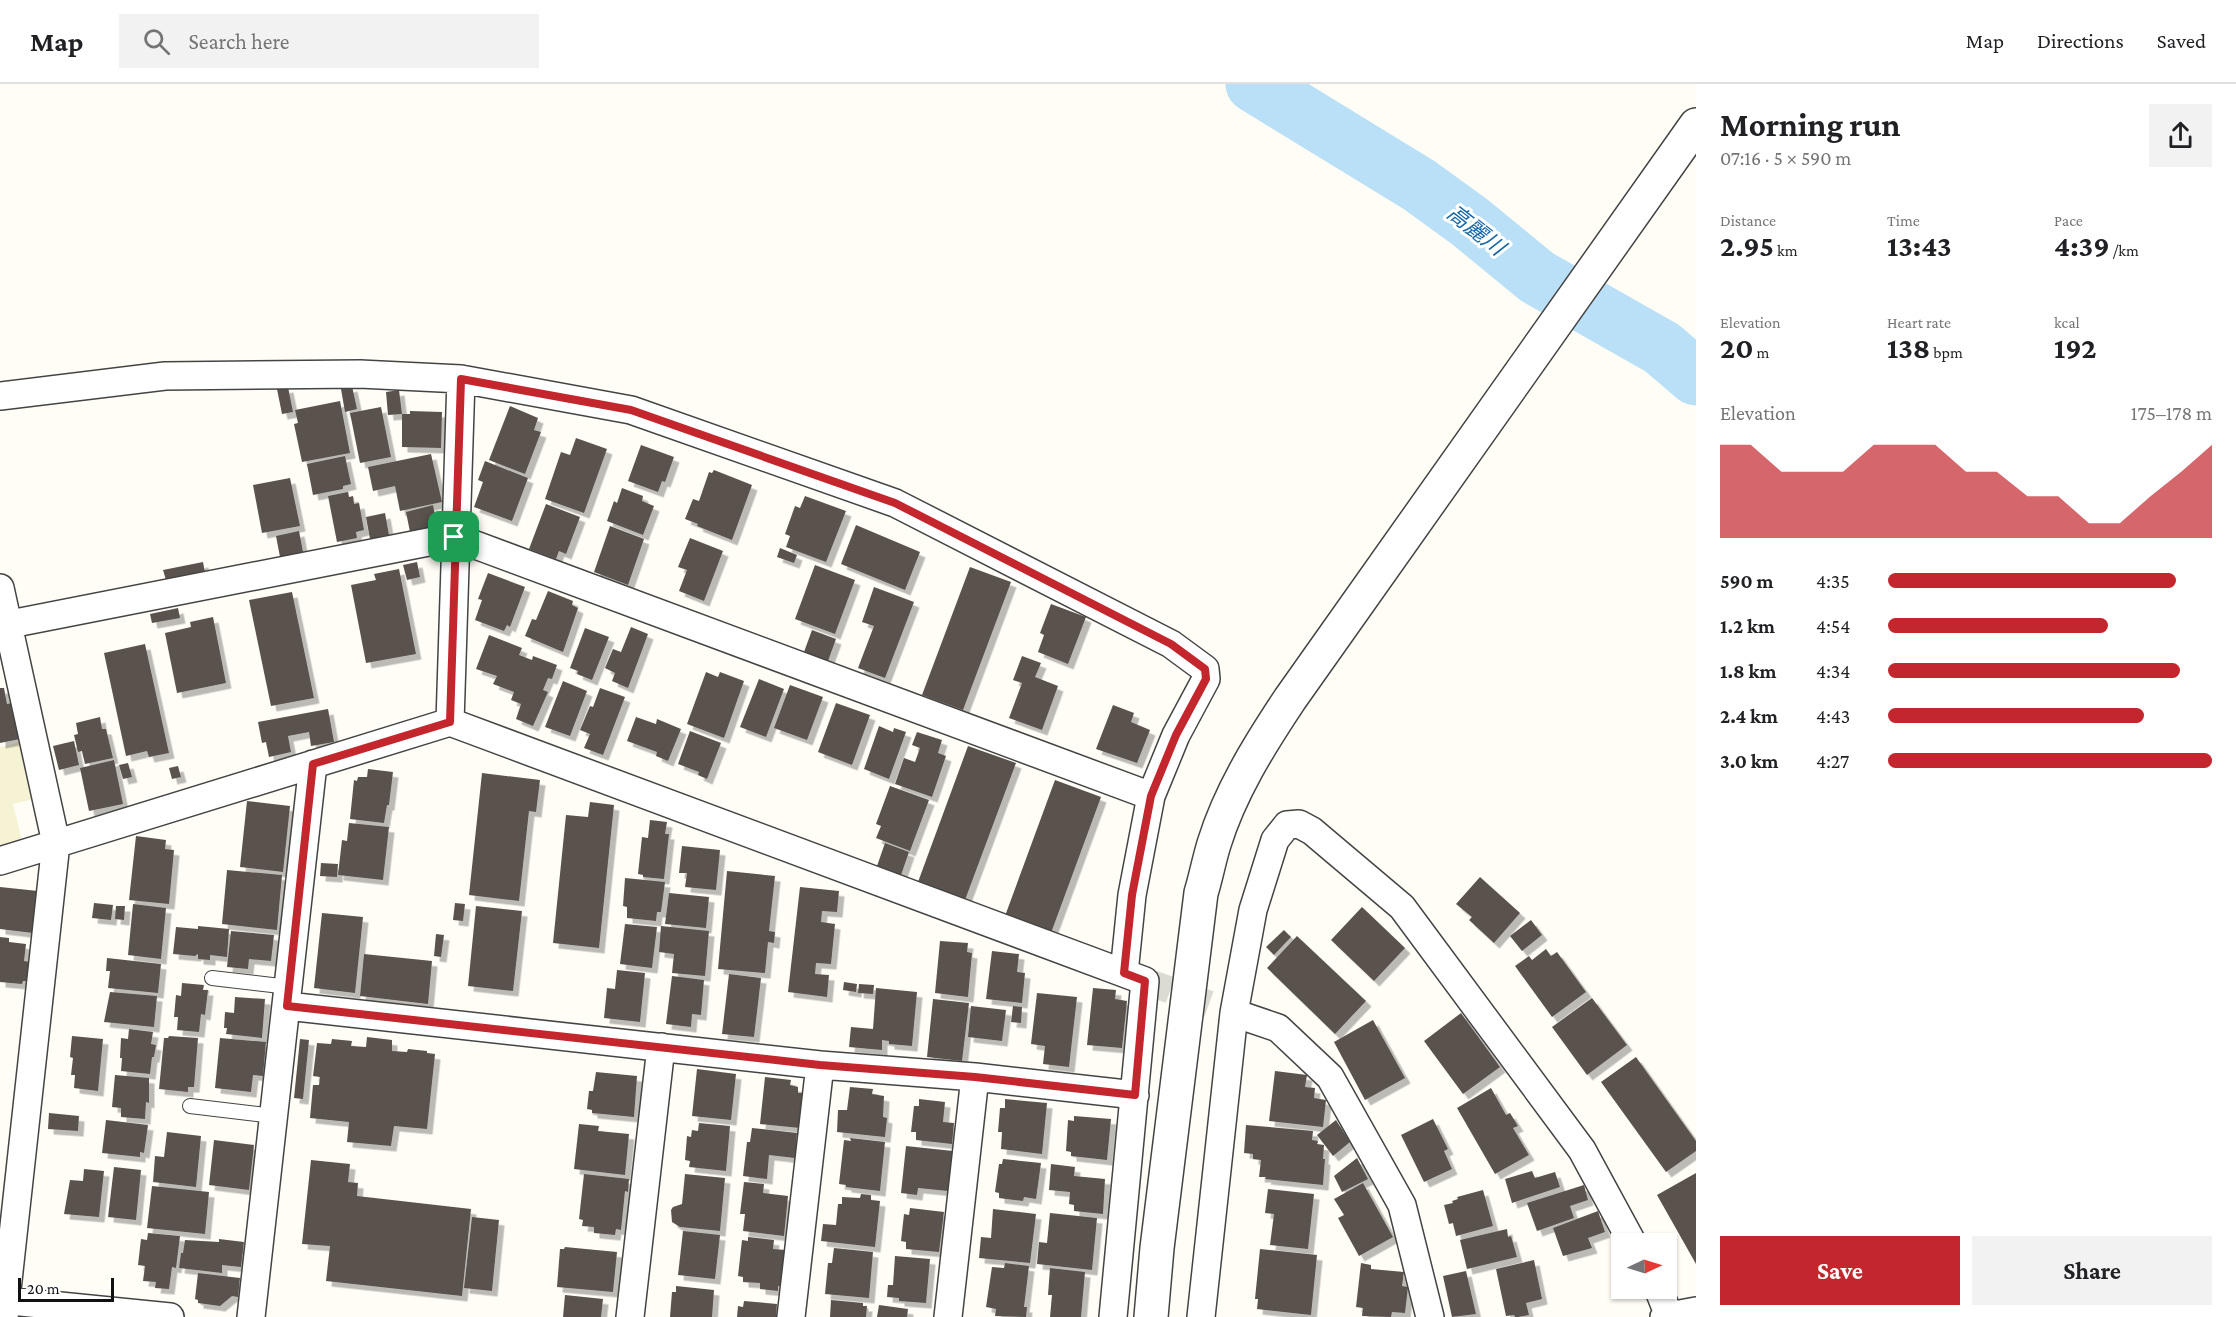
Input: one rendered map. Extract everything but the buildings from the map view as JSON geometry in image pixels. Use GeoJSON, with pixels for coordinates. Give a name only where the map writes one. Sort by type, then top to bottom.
{"type":"FeatureCollection","features":[{"type":"Feature","properties":{"kind":"street"},"geometry":{"type":"LineString","coordinates":[[1151,1317],[1157,1248],[1201,893],[1215,842],[1238,787],[1260,745],[1687,137]]}},
{"type":"Feature","properties":{"kind":"street"},"geometry":{"type":"LineString","coordinates":[[0,396],[165,376],[360,374],[461,379],[631,410],[895,503],[1171,644],[1205,669],[1206,679],[1176,735],[1151,796],[1132,895],[1124,973]]}},
{"type":"Feature","properties":{"kind":"street"},"geometry":{"type":"LineString","coordinates":[[450,722],[454,537],[461,379]]}},
{"type":"Feature","properties":{"kind":"street"},"geometry":{"type":"LineString","coordinates":[[4,625],[454,537],[1151,796]]}},
{"type":"Feature","properties":{"kind":"street"},"geometry":{"type":"LineString","coordinates":[[0,588],[4,625],[56,843],[3,1306],[170,1317]]}},
{"type":"Feature","properties":{"kind":"street"},"geometry":{"type":"LineString","coordinates":[[0,861],[450,722],[1145,981],[1113,1317]]}},
{"type":"Feature","properties":{"kind":"street"},"geometry":{"type":"LineString","coordinates":[[251,1317],[313,764]]}},
{"type":"Feature","properties":{"kind":"street"},"geometry":{"type":"LineString","coordinates":[[1201,1317],[1234,1013],[1253,910],[1275,840],[1287,825],[1299,824],[1312,831],[1402,908],[1582,1150],[1627,1233]]}},
{"type":"Feature","properties":{"kind":"street"},"geometry":{"type":"LineString","coordinates":[[288,997],[661,1047],[820,1065],[975,1077],[1135,1095]]}},
{"type":"Feature","properties":{"kind":"street"},"geometry":{"type":"LineString","coordinates":[[1234,1013],[1278,1028],[1330,1077],[1402,1205],[1430,1317]]}},
{"type":"Feature","properties":{"kind":"street"},"geometry":{"type":"LineString","coordinates":[[630,1317],[661,1047]]}},
{"type":"Feature","properties":{"kind":"street"},"geometry":{"type":"LineString","coordinates":[[791,1317],[820,1065]]}},
{"type":"Feature","properties":{"kind":"street"},"geometry":{"type":"LineString","coordinates":[[948,1317],[975,1077]]}},
{"type":"Feature","properties":{"kind":"street"},"geometry":{"type":"LineString","coordinates":[[1661,1299],[1667,1317],[1696,1311]]}},
{"type":"Feature","properties":{"kind":"lane"},"geometry":{"type":"LineString","coordinates":[[212,978],[288,997]]}},
{"type":"Feature","properties":{"kind":"lane"},"geometry":{"type":"LineString","coordinates":[[190,1106],[274,1116]]}},
{"type":"Feature","properties":{"kind":"shaded area"},"geometry":{"type":"Polygon","coordinates":[[[21,742],[34,799],[13,804],[22,841],[0,847],[0,747],[21,742]]]}},
{"type":"Feature","properties":{"kind":"waterway","name":"高麗川"},"geometry":{"type":"LineString","coordinates":[[1254,84],[1419,185],[1470,222],[1537,277],[1662,348],[1696,377]]}},
{"type":"Feature","properties":{"kind":"tunnel"},"geometry":{"type":"LineString","coordinates":[[1145,981],[1234,1013]]}},
{"type":"Feature","properties":{"kind":"route"},"geometry":{"type":"LineString","coordinates":[[461,379],[631,410],[895,503],[1171,644],[1205,669],[1206,679],[1176,735],[1151,796],[1132,895],[1124,973],[1145,981],[1135,1095],[975,1077],[820,1065],[287,1006],[313,764],[450,722],[454,537],[461,379]]}}]}
